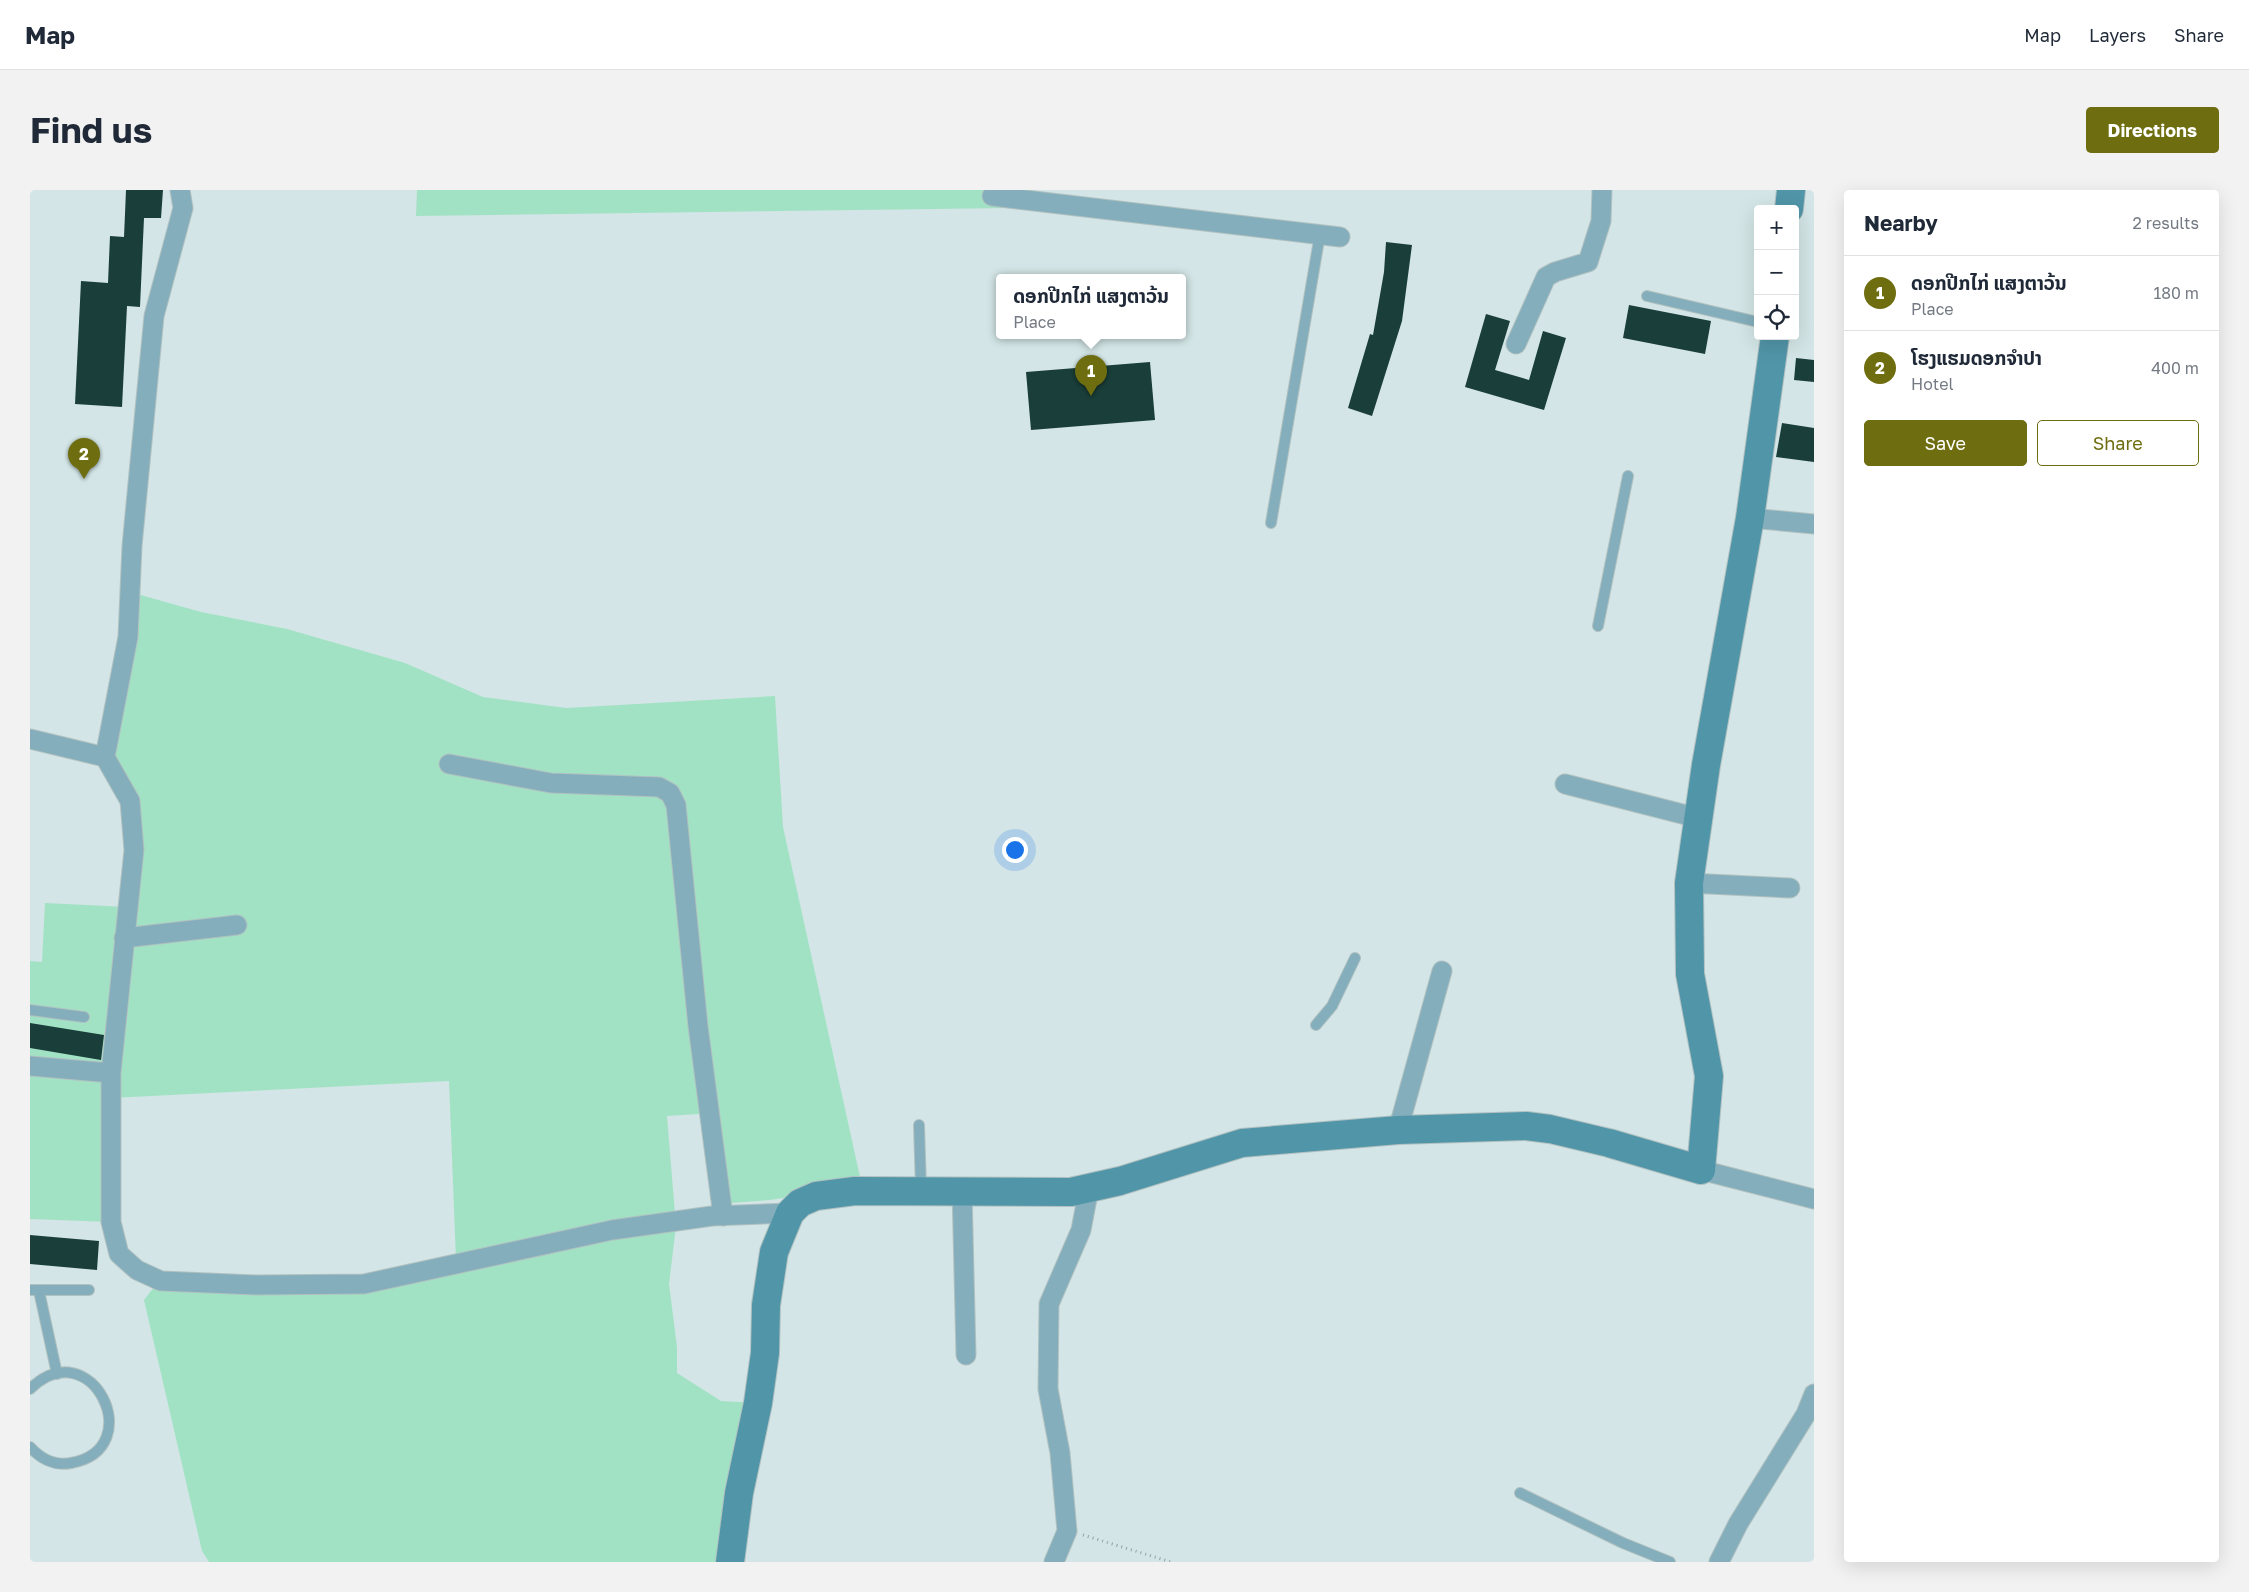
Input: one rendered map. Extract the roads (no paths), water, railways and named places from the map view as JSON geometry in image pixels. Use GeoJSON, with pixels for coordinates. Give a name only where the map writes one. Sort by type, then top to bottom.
{"type":"FeatureCollection","features":[{"type":"Feature","properties":{"kind":"street"},"geometry":{"type":"LineString","coordinates":[[180,190],[183,208],[154,316],[132,546],[128,637],[105,757],[130,801],[134,850],[111,1073],[111,1222],[119,1254],[137,1270],[161,1281],[257,1284],[364,1284],[612,1230],[712,1216],[790,1213]]}},
{"type":"Feature","properties":{"kind":"street"},"geometry":{"type":"LineString","coordinates":[[1516,344],[1546,277],[1555,272],[1588,262],[1601,221],[1602,190]]}},
{"type":"Feature","properties":{"kind":"street"},"geometry":{"type":"LineString","coordinates":[[1789,205],[1791,190]]}},
{"type":"Feature","properties":{"kind":"street"},"geometry":{"type":"LineString","coordinates":[[993,198],[1340,237]]}},
{"type":"Feature","properties":{"kind":"street"},"geometry":{"type":"LineString","coordinates":[[1701,1170],[1709,1076],[1690,974],[1689,883],[1698,818],[1750,518],[1774,340]]}},
{"type":"Feature","properties":{"kind":"street"},"geometry":{"type":"LineString","coordinates":[[1750,518],[1814,524]]}},
{"type":"Feature","properties":{"kind":"street"},"geometry":{"type":"LineString","coordinates":[[30,739],[105,757]]}},
{"type":"Feature","properties":{"kind":"street"},"geometry":{"type":"LineString","coordinates":[[449,764],[551,783],[659,787],[670,793],[676,805],[698,1026],[724,1216]]}},
{"type":"Feature","properties":{"kind":"street"},"geometry":{"type":"LineString","coordinates":[[1565,784],[1698,818]]}},
{"type":"Feature","properties":{"kind":"street"},"geometry":{"type":"LineString","coordinates":[[1689,883],[1790,888]]}},
{"type":"Feature","properties":{"kind":"street"},"geometry":{"type":"LineString","coordinates":[[124,938],[237,925]]}},
{"type":"Feature","properties":{"kind":"street"},"geometry":{"type":"LineString","coordinates":[[1398,1130],[1442,971]]}},
{"type":"Feature","properties":{"kind":"street"},"geometry":{"type":"LineString","coordinates":[[30,1066],[111,1073]]}},
{"type":"Feature","properties":{"kind":"street"},"geometry":{"type":"LineString","coordinates":[[730,1562],[739,1493],[758,1403],[765,1353],[766,1305],[774,1252],[790,1213],[800,1203],[816,1196],[855,1191],[1071,1192],[1129,1178],[1242,1143],[1398,1130],[1526,1126],[1550,1129],[1617,1145],[1701,1170],[1814,1199]]}},
{"type":"Feature","properties":{"kind":"street"},"geometry":{"type":"LineString","coordinates":[[1054,1562],[1067,1530],[1060,1453],[1048,1389],[1049,1304],[1081,1230],[1089,1188]]}},
{"type":"Feature","properties":{"kind":"street"},"geometry":{"type":"LineString","coordinates":[[962,1190],[966,1355]]}},
{"type":"Feature","properties":{"kind":"street"},"geometry":{"type":"LineString","coordinates":[[1719,1562],[1738,1524],[1806,1414],[1814,1394]]}},
{"type":"Feature","properties":{"kind":"lane"},"geometry":{"type":"LineString","coordinates":[[1271,523],[1320,234]]}},
{"type":"Feature","properties":{"kind":"lane"},"geometry":{"type":"LineString","coordinates":[[1647,296],[1754,321]]}},
{"type":"Feature","properties":{"kind":"lane"},"geometry":{"type":"LineString","coordinates":[[1598,626],[1628,476]]}},
{"type":"Feature","properties":{"kind":"lane"},"geometry":{"type":"LineString","coordinates":[[1316,1025],[1332,1006],[1355,958]]}},
{"type":"Feature","properties":{"kind":"lane"},"geometry":{"type":"LineString","coordinates":[[30,1010],[84,1017]]}},
{"type":"Feature","properties":{"kind":"lane"},"geometry":{"type":"LineString","coordinates":[[919,1125],[921,1191]]}},
{"type":"Feature","properties":{"kind":"lane"},"geometry":{"type":"LineString","coordinates":[[56,1374],[35,1290],[89,1290]]}},
{"type":"Feature","properties":{"kind":"lane"},"geometry":{"type":"LineString","coordinates":[[30,1389],[42,1379],[56,1374],[72,1374],[85,1378],[97,1387],[105,1400],[110,1414],[108,1429],[102,1443],[93,1454],[80,1462],[65,1464],[50,1462],[37,1455],[30,1447]]}},
{"type":"Feature","properties":{"kind":"lane"},"geometry":{"type":"LineString","coordinates":[[1520,1493],[1623,1543],[1670,1562]]}},
{"type":"Feature","properties":{"kind":"place","name":"ດອກປີກໄກ່ ແສງຕາວ້ນ"},"geometry":{"type":"Point","coordinates":[1091,396]}},
{"type":"Feature","properties":{"kind":"place","name":"ໂຮງແຮມດອກຈຳປາ"},"geometry":{"type":"Point","coordinates":[84,479]}}]}
